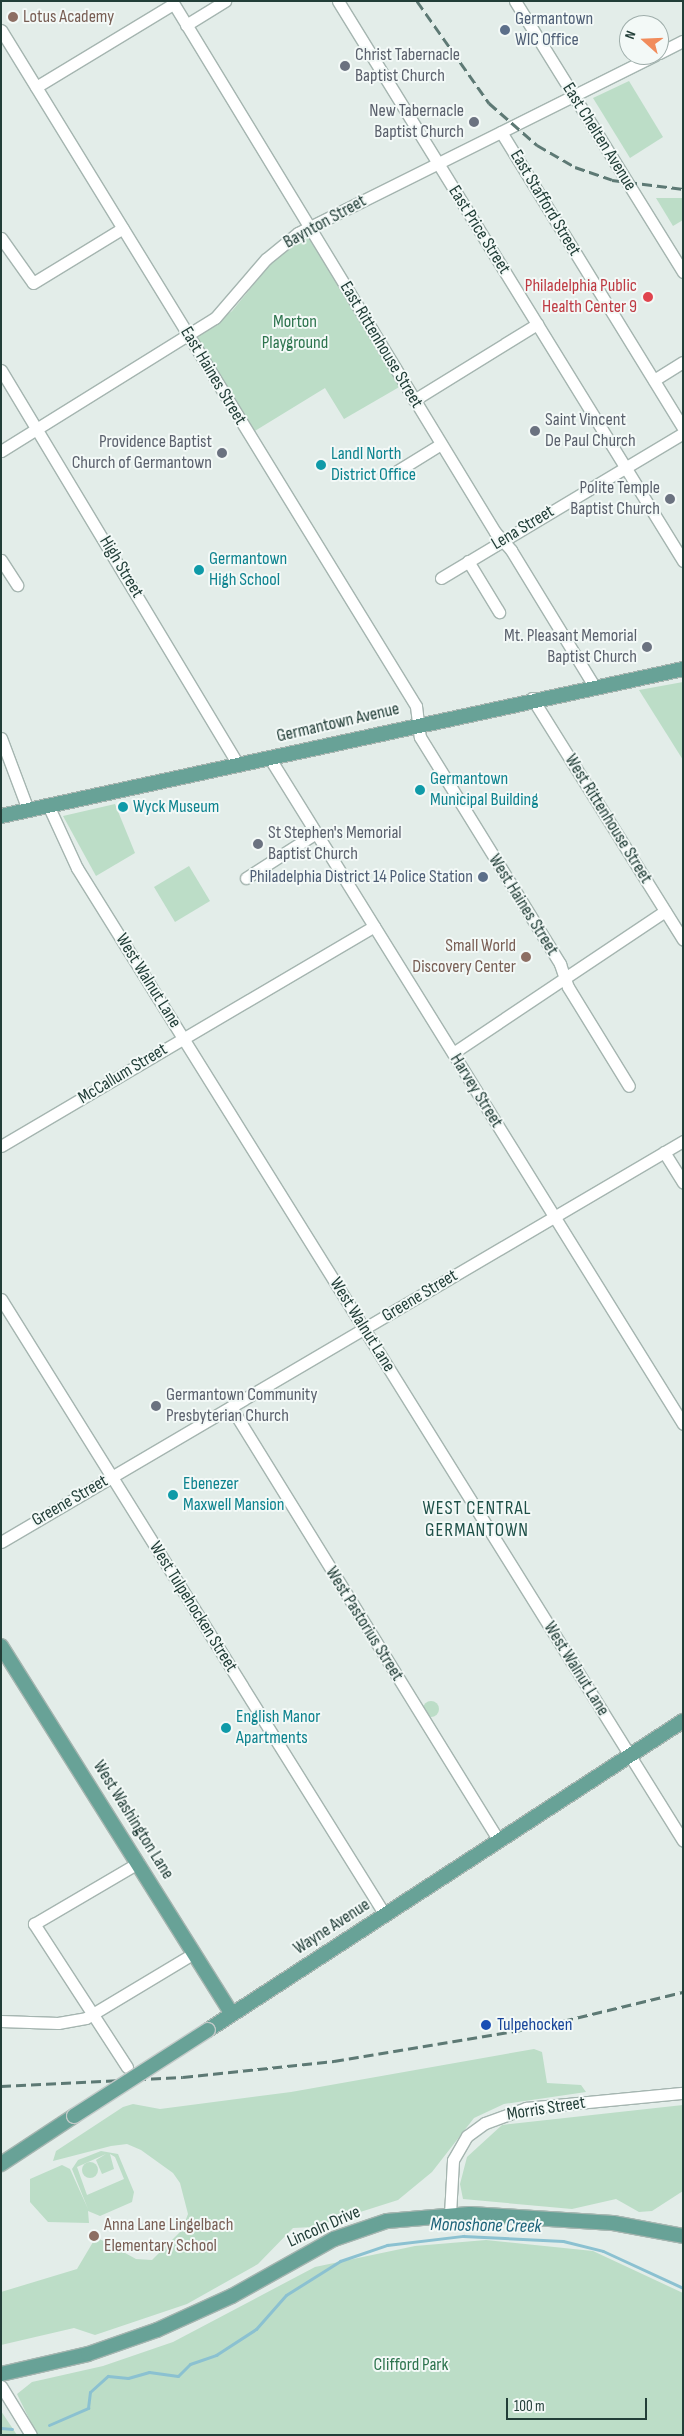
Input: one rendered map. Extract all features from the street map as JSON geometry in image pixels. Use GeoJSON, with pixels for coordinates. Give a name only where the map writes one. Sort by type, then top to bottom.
{"type":"FeatureCollection","features":[{"type":"Feature","properties":{"kind":"main road","name":"Germantown Avenue"},"geometry":{"type":"LineString","coordinates":[[1,816],[532,698],[683,669]]}},
{"type":"Feature","properties":{"kind":"main road","name":"West Washington Lane"},"geometry":{"type":"LineString","coordinates":[[1,1646],[232,2014]]}},
{"type":"Feature","properties":{"kind":"main road","name":"Wayne Avenue"},"geometry":{"type":"LineString","coordinates":[[1,2164],[683,1722]]}},
{"type":"Feature","properties":{"kind":"main road","name":"Lincoln Drive"},"geometry":{"type":"LineString","coordinates":[[1,2374],[88,2354],[157,2330],[352,2232],[407,2217],[450,2214],[613,2223],[683,2236]]}},
{"type":"Feature","properties":{"kind":"street"},"geometry":{"type":"LineString","coordinates":[[186,25],[225,1]]}},
{"type":"Feature","properties":{"kind":"street","name":"East Price Street"},"geometry":{"type":"LineString","coordinates":[[338,1],[683,561]]}},
{"type":"Feature","properties":{"kind":"street","name":"East Chelten Avenue"},"geometry":{"type":"LineString","coordinates":[[515,1],[683,272]]}},
{"type":"Feature","properties":{"kind":"street"},"geometry":{"type":"LineString","coordinates":[[36,87],[172,3]]}},
{"type":"Feature","properties":{"kind":"street","name":"East Rittenhouse Street"},"geometry":{"type":"LineString","coordinates":[[172,3],[441,444],[594,686]]}},
{"type":"Feature","properties":{"kind":"street","name":"East Haines Street"},"geometry":{"type":"LineString","coordinates":[[1,30],[416,706],[417,724]]}},
{"type":"Feature","properties":{"kind":"street"},"geometry":{"type":"LineString","coordinates":[[669,48],[683,41]]}},
{"type":"Feature","properties":{"kind":"street","name":"Baynton Street"},"geometry":{"type":"LineString","coordinates":[[1,451],[222,312],[266,259],[309,227],[635,65]]}},
{"type":"Feature","properties":{"kind":"street","name":"East Stafford Street"},"geometry":{"type":"LineString","coordinates":[[502,132],[683,428]]}},
{"type":"Feature","properties":{"kind":"street"},"geometry":{"type":"LineString","coordinates":[[1,238],[33,283],[123,228]]}},
{"type":"Feature","properties":{"kind":"street"},"geometry":{"type":"LineString","coordinates":[[414,400],[536,324]]}},
{"type":"Feature","properties":{"kind":"street"},"geometry":{"type":"LineString","coordinates":[[654,380],[683,362]]}},
{"type":"Feature","properties":{"kind":"street","name":"High Street"},"geometry":{"type":"LineString","coordinates":[[1,370],[238,764]]}},
{"type":"Feature","properties":{"kind":"street","name":"Lena Street"},"geometry":{"type":"LineString","coordinates":[[441,578],[683,433]]}},
{"type":"Feature","properties":{"kind":"street"},"geometry":{"type":"LineString","coordinates":[[394,473],[441,444]]}},
{"type":"Feature","properties":{"kind":"street"},"geometry":{"type":"LineString","coordinates":[[1,560],[17,585]]}},
{"type":"Feature","properties":{"kind":"street"},"geometry":{"type":"LineString","coordinates":[[468,561],[499,612]]}},
{"type":"Feature","properties":{"kind":"street","name":"West Rittenhouse Street"},"geometry":{"type":"LineString","coordinates":[[532,698],[683,940]]}},
{"type":"Feature","properties":{"kind":"street","name":"West Haines Street"},"geometry":{"type":"LineString","coordinates":[[417,724],[420,737],[629,1086]]}},
{"type":"Feature","properties":{"kind":"street"},"geometry":{"type":"LineString","coordinates":[[1,738],[28,810]]}},
{"type":"Feature","properties":{"kind":"street","name":"Harvey Street"},"geometry":{"type":"LineString","coordinates":[[269,757],[683,1424]]}},
{"type":"Feature","properties":{"kind":"street","name":"West Walnut Lane"},"geometry":{"type":"LineString","coordinates":[[48,806],[74,862],[683,1841]]}},
{"type":"Feature","properties":{"kind":"street"},"geometry":{"type":"LineString","coordinates":[[246,878],[316,833]]}},
{"type":"Feature","properties":{"kind":"street"},"geometry":{"type":"LineString","coordinates":[[453,1053],[665,912]]}},
{"type":"Feature","properties":{"kind":"street","name":"McCallum Street"},"geometry":{"type":"LineString","coordinates":[[1,1146],[374,926]]}},
{"type":"Feature","properties":{"kind":"street","name":"Greene Street"},"geometry":{"type":"LineString","coordinates":[[1,1542],[683,1142]]}},
{"type":"Feature","properties":{"kind":"street"},"geometry":{"type":"LineString","coordinates":[[664,1152],[683,1183]]}},
{"type":"Feature","properties":{"kind":"street","name":"West Tulpehocken Street"},"geometry":{"type":"LineString","coordinates":[[1,1299],[384,1915]]}},
{"type":"Feature","properties":{"kind":"street","name":"West Pastorius Street"},"geometry":{"type":"LineString","coordinates":[[231,1407],[499,1841]]}},
{"type":"Feature","properties":{"kind":"street"},"geometry":{"type":"LineString","coordinates":[[128,2067],[34,1924],[138,1863]]}},
{"type":"Feature","properties":{"kind":"street"},"geometry":{"type":"LineString","coordinates":[[1,2021],[70,2022],[94,2015],[194,1953]]}},
{"type":"Feature","properties":{"kind":"street","name":"Morris Street"},"geometry":{"type":"LineString","coordinates":[[450,2214],[450,2175],[456,2152],[467,2136],[492,2119],[541,2106],[683,2093]]}},
{"type":"Feature","properties":{"kind":"street"},"geometry":{"type":"LineString","coordinates":[[1,2386],[31,2435]]}},
{"type":"Feature","properties":{"kind":"green space"},"geometry":{"type":"Polygon","coordinates":[[[629,81],[663,137],[630,158],[593,98],[629,81]]]}},
{"type":"Feature","properties":{"kind":"green space"},"geometry":{"type":"Polygon","coordinates":[[[656,198],[683,198],[683,220],[673,226],[656,198]]]}},
{"type":"Feature","properties":{"kind":"green space","name":"Morton Playground"},"geometry":{"type":"Polygon","coordinates":[[[308,236],[401,386],[344,419],[325,388],[253,432],[197,338],[232,311],[274,260],[308,236]]]}},
{"type":"Feature","properties":{"kind":"green space"},"geometry":{"type":"Polygon","coordinates":[[[683,682],[683,760],[639,690],[683,682]]]}},
{"type":"Feature","properties":{"kind":"green space"},"geometry":{"type":"Polygon","coordinates":[[[115,804],[135,853],[96,876],[63,816],[115,804]]]}},
{"type":"Feature","properties":{"kind":"green space"},"geometry":{"type":"Polygon","coordinates":[[[189,866],[210,901],[175,922],[154,887],[189,866]]]}},
{"type":"Feature","properties":{"kind":"green space"},"geometry":{"type":"Polygon","coordinates":[[[431,1701],[437,1703],[439,1709],[437,1715],[431,1717],[425,1715],[423,1709],[425,1703],[431,1701]]]}},
{"type":"Feature","properties":{"kind":"green space"},"geometry":{"type":"Polygon","coordinates":[[[534,2049],[542,2052],[547,2083],[581,2085],[586,2092],[504,2104],[474,2118],[432,2172],[398,2200],[313,2227],[293,2228],[258,2264],[187,2304],[95,2335],[74,2328],[1,2345],[1,2292],[77,2269],[96,2237],[136,2259],[152,2260],[182,2230],[188,2214],[180,2183],[173,2173],[141,2150],[127,2144],[111,2146],[53,2161],[56,2151],[123,2107],[133,2104],[160,2109],[291,2092],[534,2049]]]}},
{"type":"Feature","properties":{"kind":"green space"},"geometry":{"type":"Polygon","coordinates":[[[683,2105],[683,2191],[652,2211],[639,2212],[616,2199],[572,2209],[463,2199],[460,2184],[467,2157],[502,2125],[683,2105]]]}},
{"type":"Feature","properties":{"kind":"green space"},"geometry":{"type":"Polygon","coordinates":[[[101,2151],[118,2154],[134,2192],[132,2202],[100,2216],[88,2211],[89,2223],[48,2222],[30,2202],[30,2179],[62,2165],[70,2169],[88,2209],[72,2169],[78,2160],[101,2151]],[[106,2154],[77,2167],[87,2195],[124,2179],[115,2157],[110,2154],[114,2169],[102,2174],[96,2160],[106,2154]]]}},
{"type":"Feature","properties":{"kind":"green space"},"geometry":{"type":"Polygon","coordinates":[[[87,2162],[93,2162],[98,2167],[96,2176],[87,2178],[82,2173],[82,2167],[87,2162]]]}},
{"type":"Feature","properties":{"kind":"green space","name":"Clifford Park"},"geometry":{"type":"Polygon","coordinates":[[[486,2240],[593,2251],[683,2293],[683,2435],[37,2435],[17,2394],[32,2382],[103,2366],[173,2342],[315,2267],[415,2246],[486,2240]]]}},
{"type":"Feature","properties":{"kind":"green space"},"geometry":{"type":"Polygon","coordinates":[[[1,2411],[17,2435],[1,2435],[1,2411]]]}},
{"type":"Feature","properties":{"kind":"waterway","name":"Monoshone Creek"},"geometry":{"type":"LineString","coordinates":[[49,2425],[88,2408],[90,2392],[108,2376],[128,2378],[149,2372],[178,2376],[190,2364],[216,2355],[256,2329],[286,2295],[340,2261],[387,2245],[463,2236],[563,2241],[603,2251],[683,2288]]}},
{"type":"Feature","properties":{"kind":"waterway","name":"Monoshone Creek"},"geometry":{"type":"LineString","coordinates":[[1,2428],[12,2429]]}},
{"type":"Feature","properties":{"kind":"railway"},"geometry":{"type":"LineString","coordinates":[[417,1],[489,103],[537,145],[575,167],[612,180],[683,189]]}},
{"type":"Feature","properties":{"kind":"railway"},"geometry":{"type":"LineString","coordinates":[[1,2086],[183,2077],[334,2061],[534,2028],[683,1992]]}},
{"type":"Feature","properties":{"kind":"place","name":"Lotus Academy"},"geometry":{"type":"Point","coordinates":[13,17]}},
{"type":"Feature","properties":{"kind":"place","name":"Germantown WIC Office"},"geometry":{"type":"Point","coordinates":[505,30]}},
{"type":"Feature","properties":{"kind":"place","name":"Christ Tabernacle Baptist Church"},"geometry":{"type":"Point","coordinates":[345,66]}},
{"type":"Feature","properties":{"kind":"place","name":"New Tabernacle Baptist Church"},"geometry":{"type":"Point","coordinates":[474,122]}},
{"type":"Feature","properties":{"kind":"place","name":"Philadelphia Public Health Center 9"},"geometry":{"type":"Point","coordinates":[648,297]}},
{"type":"Feature","properties":{"kind":"place","name":"Saint Vincent De Paul Church"},"geometry":{"type":"Point","coordinates":[535,431]}},
{"type":"Feature","properties":{"kind":"place","name":"Providence Baptist Church of Germantown"},"geometry":{"type":"Point","coordinates":[222,453]}},
{"type":"Feature","properties":{"kind":"place","name":"LandI North District Office"},"geometry":{"type":"Point","coordinates":[321,465]}},
{"type":"Feature","properties":{"kind":"place","name":"Polite Temple Baptist Church"},"geometry":{"type":"Point","coordinates":[670,499]}},
{"type":"Feature","properties":{"kind":"place","name":"Germantown High School"},"geometry":{"type":"Point","coordinates":[199,570]}},
{"type":"Feature","properties":{"kind":"place","name":"Mt. Pleasant Memorial Baptist Church"},"geometry":{"type":"Point","coordinates":[647,647]}},
{"type":"Feature","properties":{"kind":"place","name":"Germantown Municipal Building"},"geometry":{"type":"Point","coordinates":[420,790]}},
{"type":"Feature","properties":{"kind":"place","name":"Wyck Museum"},"geometry":{"type":"Point","coordinates":[123,807]}},
{"type":"Feature","properties":{"kind":"place","name":"St Stephen's Memorial Baptist Church"},"geometry":{"type":"Point","coordinates":[258,844]}},
{"type":"Feature","properties":{"kind":"place","name":"Philadelphia District 14 Police Station"},"geometry":{"type":"Point","coordinates":[483,877]}},
{"type":"Feature","properties":{"kind":"place","name":"Small World Discovery Center"},"geometry":{"type":"Point","coordinates":[526,957]}},
{"type":"Feature","properties":{"kind":"place","name":"Germantown Community Presbyterian Church"},"geometry":{"type":"Point","coordinates":[156,1406]}},
{"type":"Feature","properties":{"kind":"place","name":"Ebenezer Maxwell Mansion"},"geometry":{"type":"Point","coordinates":[173,1495]}},
{"type":"Feature","properties":{"kind":"place","name":"English Manor Apartments"},"geometry":{"type":"Point","coordinates":[226,1728]}},
{"type":"Feature","properties":{"kind":"place","name":"Tulpehocken"},"geometry":{"type":"Point","coordinates":[486,2025]}},
{"type":"Feature","properties":{"kind":"place","name":"Anna Lane Lingelbach Elementary School"},"geometry":{"type":"Point","coordinates":[94,2236]}},
{"type":"Feature","properties":{"kind":"district","name":"WEST CENTRAL GERMANTOWN"},"geometry":{"type":"Point","coordinates":[477,1520]}}]}
